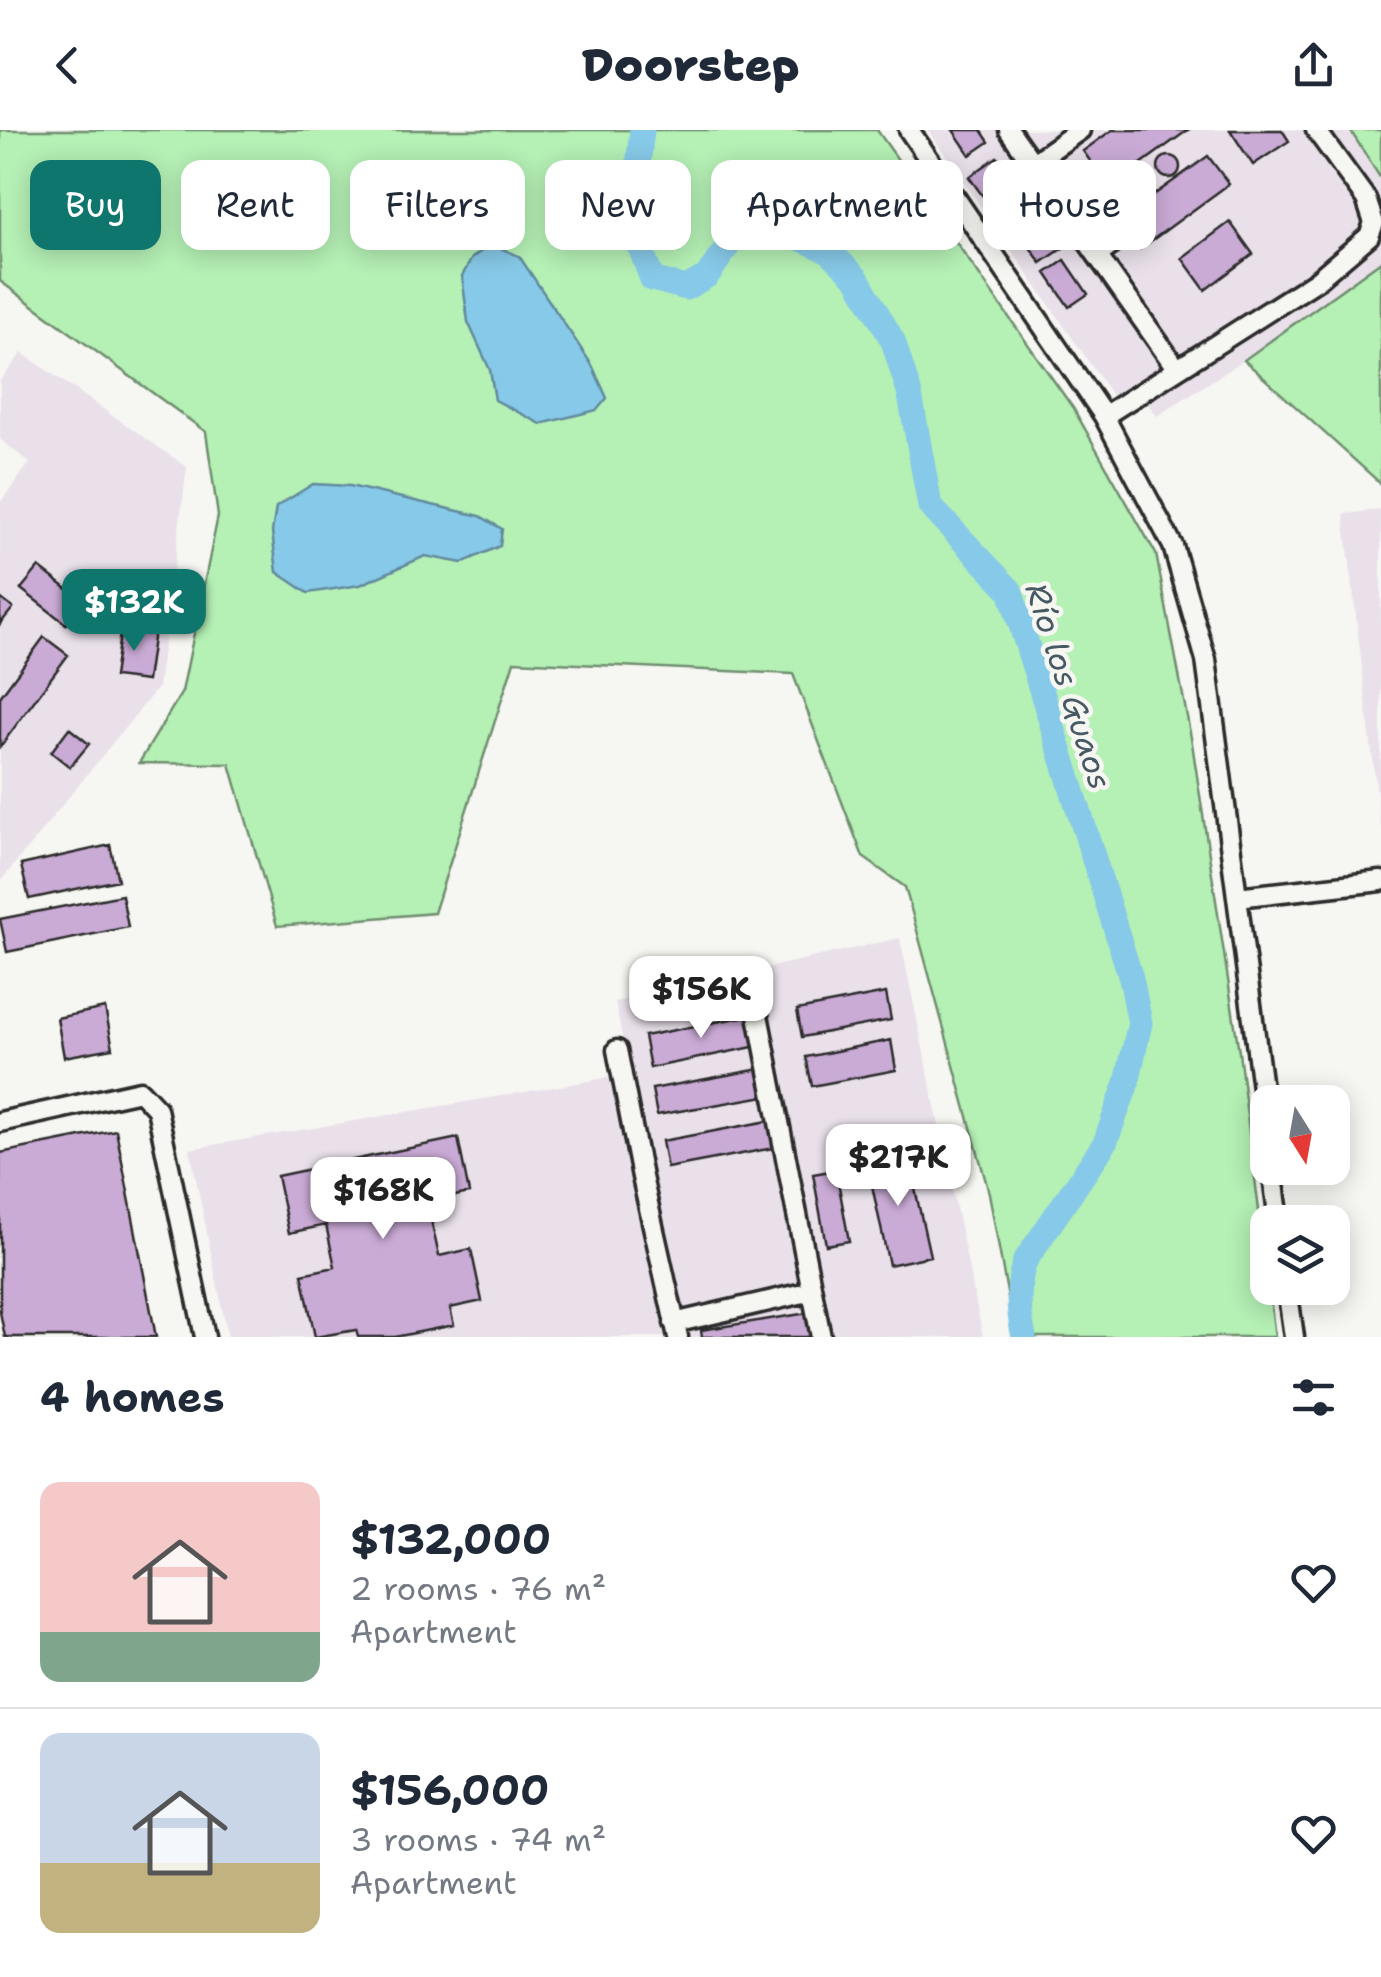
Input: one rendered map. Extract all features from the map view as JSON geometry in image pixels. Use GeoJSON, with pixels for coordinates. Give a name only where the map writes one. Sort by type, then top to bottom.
{"type":"FeatureCollection","features":[{"type":"Feature","properties":{"kind":"street"},"geometry":{"type":"LineString","coordinates":[[909,130],[1104,416],[1174,546],[1206,660],[1262,1085]]}},
{"type":"Feature","properties":{"kind":"street"},"geometry":{"type":"LineString","coordinates":[[1009,130],[1030,160]]}},
{"type":"Feature","properties":{"kind":"street"},"geometry":{"type":"LineString","coordinates":[[1036,160],[1080,130]]}},
{"type":"Feature","properties":{"kind":"street"},"geometry":{"type":"LineString","coordinates":[[1104,416],[1316,282],[1370,236],[1374,223],[1366,199],[1316,130]]}},
{"type":"Feature","properties":{"kind":"street"},"geometry":{"type":"LineString","coordinates":[[1094,250],[1177,368]]}},
{"type":"Feature","properties":{"kind":"street"},"geometry":{"type":"LineString","coordinates":[[1098,255],[1105,250]]}},
{"type":"Feature","properties":{"kind":"street"},"geometry":{"type":"LineString","coordinates":[[1237,897],[1381,881]]}},
{"type":"Feature","properties":{"kind":"street"},"geometry":{"type":"LineString","coordinates":[[758,1015],[821,1337]]}},
{"type":"Feature","properties":{"kind":"street"},"geometry":{"type":"LineString","coordinates":[[618,1050],[676,1330],[812,1291]]}},
{"type":"Feature","properties":{"kind":"street"},"geometry":{"type":"LineString","coordinates":[[0,1122],[140,1092],[157,1109],[204,1337]]}},
{"type":"Feature","properties":{"kind":"street"},"geometry":{"type":"LineString","coordinates":[[1289,1305],[1294,1337]]}},
{"type":"Feature","properties":{"kind":"shaded area"},"geometry":{"type":"Polygon","coordinates":[[[928,130],[1350,130],[1381,179],[1381,261],[1244,360],[1157,416],[1136,387],[1112,395],[1011,250],[1156,250],[1156,160],[983,160],[983,209],[963,180],[963,160],[949,160],[928,130]]]}},
{"type":"Feature","properties":{"kind":"shaded area"},"geometry":{"type":"Polygon","coordinates":[[[22,353],[187,467],[158,687],[0,882],[0,503],[30,463],[0,439],[0,381],[22,353]]]}},
{"type":"Feature","properties":{"kind":"shaded area"},"geometry":{"type":"Polygon","coordinates":[[[1381,510],[1381,829],[1344,514],[1381,510]]]}},
{"type":"Feature","properties":{"kind":"shaded area"},"geometry":{"type":"Polygon","coordinates":[[[900,938],[983,1337],[685,1337],[615,1002],[900,938]]]}},
{"type":"Feature","properties":{"kind":"shaded area"},"geometry":{"type":"Polygon","coordinates":[[[618,1076],[671,1337],[228,1337],[190,1149],[618,1076]]]}},
{"type":"Feature","properties":{"kind":"green space"},"geometry":{"type":"Polygon","coordinates":[[[0,130],[877,130],[898,160],[711,160],[711,250],[962,250],[1073,408],[1156,554],[1192,743],[1239,1052],[1250,1139],[1250,1185],[1256,1185],[1258,1205],[1250,1205],[1250,1305],[1271,1305],[1275,1337],[1015,1337],[989,1193],[905,887],[863,857],[793,674],[514,661],[434,913],[277,926],[230,764],[139,763],[182,692],[218,516],[206,432],[0,281],[0,130]]]}},
{"type":"Feature","properties":{"kind":"green space"},"geometry":{"type":"Polygon","coordinates":[[[1350,130],[1381,130],[1381,179],[1350,130]]]}},
{"type":"Feature","properties":{"kind":"green space"},"geometry":{"type":"Polygon","coordinates":[[[1381,261],[1381,484],[1244,360],[1381,261]]]}},
{"type":"Feature","properties":{"kind":"water"},"geometry":{"type":"Polygon","coordinates":[[[483,250],[505,250],[519,256],[592,365],[607,398],[597,410],[541,424],[495,400],[490,370],[468,322],[462,276],[472,258],[483,250]]]}},
{"type":"Feature","properties":{"kind":"water"},"geometry":{"type":"Polygon","coordinates":[[[313,484],[350,486],[480,516],[502,529],[500,546],[462,563],[425,556],[360,585],[308,593],[277,572],[272,532],[276,507],[313,484]]]}},
{"type":"Feature","properties":{"kind":"building"},"geometry":{"type":"Polygon","coordinates":[[[953,130],[981,130],[989,142],[970,155],[953,130]]]}},
{"type":"Feature","properties":{"kind":"building"},"geometry":{"type":"Polygon","coordinates":[[[1112,130],[1188,130],[1146,160],[1090,160],[1083,151],[1112,130]]]}},
{"type":"Feature","properties":{"kind":"building"},"geometry":{"type":"Polygon","coordinates":[[[1230,130],[1282,130],[1289,141],[1253,165],[1230,130]]]}},
{"type":"Feature","properties":{"kind":"building"},"geometry":{"type":"Polygon","coordinates":[[[1169,156],[1177,159],[1177,175],[1169,178],[1161,175],[1158,167],[1161,159],[1169,156]]]}},
{"type":"Feature","properties":{"kind":"building"},"geometry":{"type":"Polygon","coordinates":[[[1208,156],[1229,184],[1156,237],[1156,193],[1208,156]]]}},
{"type":"Feature","properties":{"kind":"building"},"geometry":{"type":"Polygon","coordinates":[[[983,167],[983,194],[982,195],[969,177],[983,167]]]}},
{"type":"Feature","properties":{"kind":"building"},"geometry":{"type":"Polygon","coordinates":[[[1230,222],[1253,254],[1205,290],[1182,258],[1230,222]]]}},
{"type":"Feature","properties":{"kind":"building"},"geometry":{"type":"Polygon","coordinates":[[[1032,250],[1060,250],[1041,263],[1032,250]]]}},
{"type":"Feature","properties":{"kind":"building"},"geometry":{"type":"Polygon","coordinates":[[[1065,260],[1088,294],[1069,307],[1046,273],[1065,260]]]}},
{"type":"Feature","properties":{"kind":"building"},"geometry":{"type":"Polygon","coordinates":[[[39,567],[84,602],[66,624],[21,589],[39,567]]]}},
{"type":"Feature","properties":{"kind":"building"},"geometry":{"type":"Polygon","coordinates":[[[0,598],[13,608],[0,624],[0,598]]]}},
{"type":"Feature","properties":{"kind":"building"},"geometry":{"type":"Polygon","coordinates":[[[121,627],[154,631],[147,681],[114,677],[121,627]]]}},
{"type":"Feature","properties":{"kind":"building"},"geometry":{"type":"Polygon","coordinates":[[[44,637],[68,655],[0,747],[0,697],[44,637]]]}},
{"type":"Feature","properties":{"kind":"building"},"geometry":{"type":"Polygon","coordinates":[[[69,728],[89,744],[70,767],[51,752],[69,728]]]}},
{"type":"Feature","properties":{"kind":"building"},"geometry":{"type":"Polygon","coordinates":[[[110,845],[118,880],[29,899],[21,865],[110,845]]]}},
{"type":"Feature","properties":{"kind":"building"},"geometry":{"type":"Polygon","coordinates":[[[122,895],[128,927],[7,952],[0,919],[122,895]]]}},
{"type":"Feature","properties":{"kind":"building"},"geometry":{"type":"Polygon","coordinates":[[[886,993],[891,1020],[802,1037],[797,1010],[886,993]]]}},
{"type":"Feature","properties":{"kind":"building"},"geometry":{"type":"Polygon","coordinates":[[[105,1008],[113,1048],[64,1057],[57,1018],[105,1008]]]}},
{"type":"Feature","properties":{"kind":"building"},"geometry":{"type":"Polygon","coordinates":[[[752,1015],[758,1046],[650,1068],[644,1036],[752,1015]]]}},
{"type":"Feature","properties":{"kind":"building"},"geometry":{"type":"Polygon","coordinates":[[[891,1040],[896,1070],[812,1086],[806,1057],[891,1040]]]}},
{"type":"Feature","properties":{"kind":"building"},"geometry":{"type":"Polygon","coordinates":[[[760,1069],[765,1096],[657,1115],[652,1089],[760,1069]]]}},
{"type":"Feature","properties":{"kind":"building"},"geometry":{"type":"Polygon","coordinates":[[[768,1121],[773,1148],[667,1168],[662,1141],[768,1121]]]}},
{"type":"Feature","properties":{"kind":"building"},"geometry":{"type":"Polygon","coordinates":[[[116,1130],[156,1337],[5,1337],[0,1312],[0,1153],[116,1130]]]}},
{"type":"Feature","properties":{"kind":"building"},"geometry":{"type":"Polygon","coordinates":[[[458,1138],[469,1193],[427,1202],[439,1256],[471,1249],[482,1301],[450,1308],[454,1325],[395,1337],[358,1337],[356,1330],[315,1337],[302,1274],[335,1267],[326,1225],[289,1233],[277,1176],[458,1138]]]}},
{"type":"Feature","properties":{"kind":"building"},"geometry":{"type":"Polygon","coordinates":[[[907,1153],[930,1256],[889,1265],[867,1162],[907,1153]]]}},
{"type":"Feature","properties":{"kind":"building"},"geometry":{"type":"Polygon","coordinates":[[[836,1170],[849,1241],[826,1245],[813,1174],[836,1170]]]}},
{"type":"Feature","properties":{"kind":"building"},"geometry":{"type":"Polygon","coordinates":[[[808,1313],[812,1337],[702,1337],[701,1330],[808,1313]]]}},
{"type":"Feature","properties":{"kind":"waterway","name":"Río los Guaos"},"geometry":{"type":"LineString","coordinates":[[642,130],[636,184],[638,242],[652,279],[686,288],[707,276],[740,229],[755,224],[829,251],[857,278],[893,341],[910,395],[930,506],[1010,590],[1131,978],[1140,1023],[1127,1083],[1105,1143],[1025,1261],[1019,1299],[1024,1337]]}}]}
